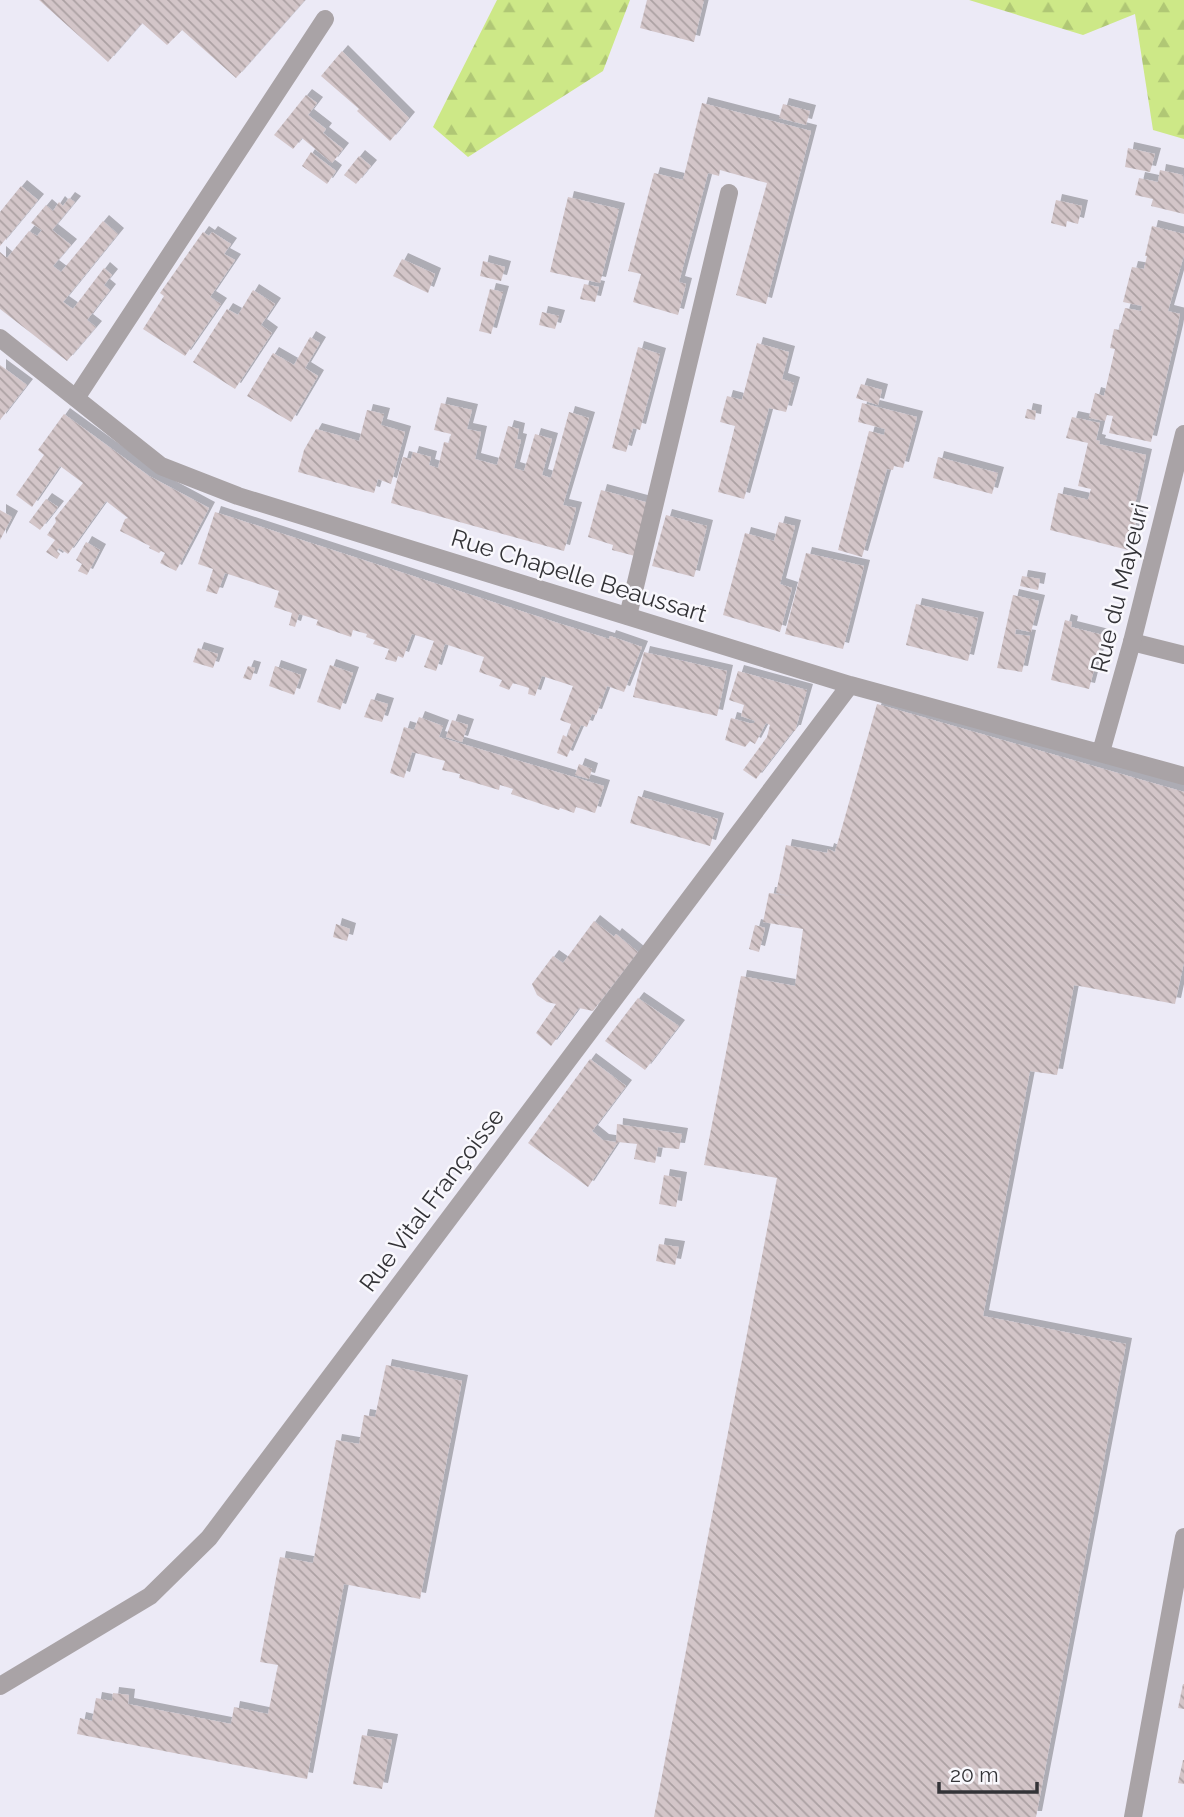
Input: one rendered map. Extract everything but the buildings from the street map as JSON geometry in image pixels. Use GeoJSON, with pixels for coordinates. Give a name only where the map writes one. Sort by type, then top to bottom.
{"type":"FeatureCollection","features":[{"type":"Feature","properties":{"kind":"street"},"geometry":{"type":"LineString","coordinates":[[76,398],[325,19]]}},
{"type":"Feature","properties":{"kind":"street"},"geometry":{"type":"LineString","coordinates":[[628,617],[729,193]]}},
{"type":"Feature","properties":{"kind":"street","name":"Rue Chapelle Beaussart"},"geometry":{"type":"LineString","coordinates":[[0,338],[161,466],[238,496],[850,685],[1184,776]]}},
{"type":"Feature","properties":{"kind":"street","name":"Rue du Mayeuri"},"geometry":{"type":"LineString","coordinates":[[1101,752],[1132,642],[1184,434]]}},
{"type":"Feature","properties":{"kind":"street"},"geometry":{"type":"LineString","coordinates":[[1132,642],[1184,655]]}},
{"type":"Feature","properties":{"kind":"street","name":"Rue Vital Françoisse"},"geometry":{"type":"LineString","coordinates":[[0,1686],[150,1596],[209,1538],[850,685]]}},
{"type":"Feature","properties":{"kind":"street"},"geometry":{"type":"LineString","coordinates":[[1133,1817],[1184,1537]]}},
{"type":"Feature","properties":{"kind":"green space"},"geometry":{"type":"Polygon","coordinates":[[[497,0],[630,0],[603,71],[468,157],[433,127],[497,0]]]}},
{"type":"Feature","properties":{"kind":"green space"},"geometry":{"type":"Polygon","coordinates":[[[969,0],[1184,0],[1184,139],[1153,130],[1135,14],[1083,35],[969,0]]]}}]}
